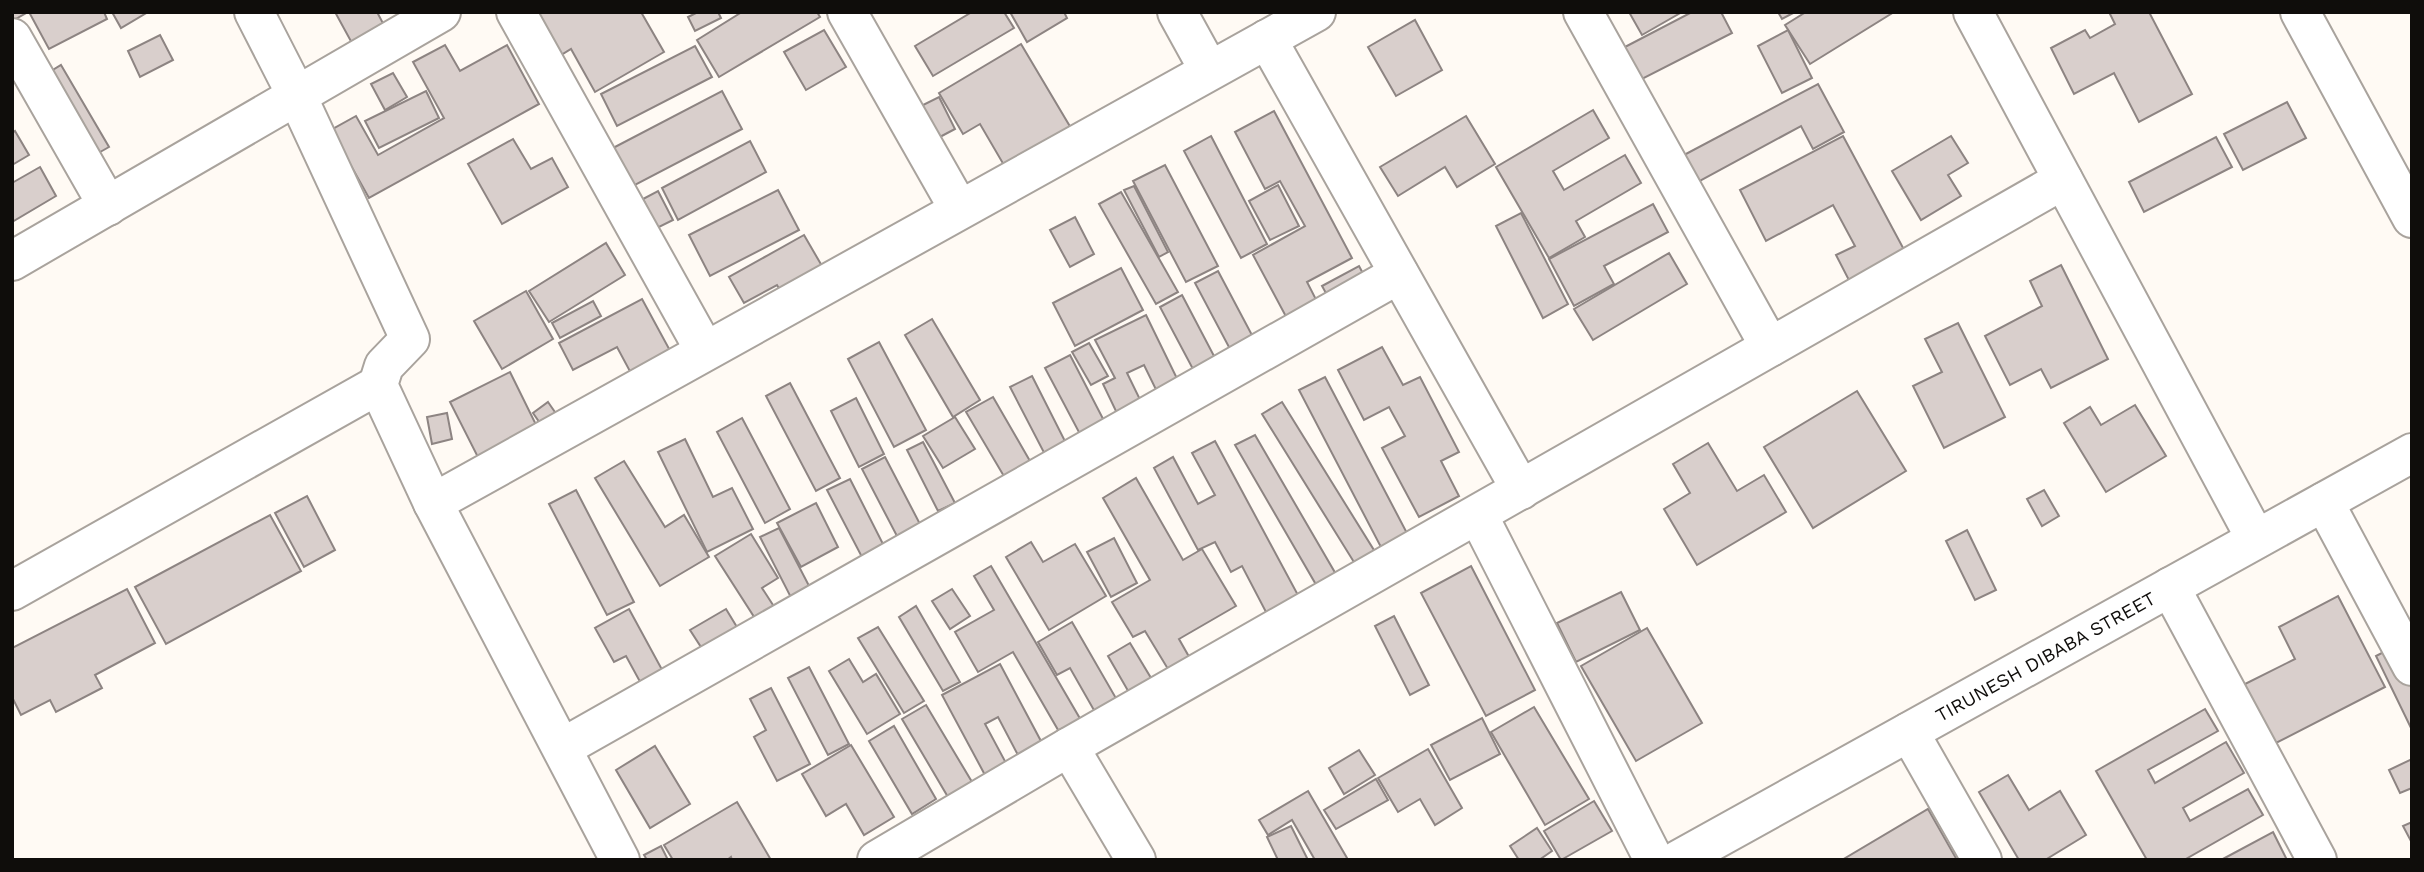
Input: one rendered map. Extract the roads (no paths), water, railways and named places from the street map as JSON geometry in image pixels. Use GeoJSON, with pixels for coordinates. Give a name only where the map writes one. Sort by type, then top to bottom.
{"type":"FeatureCollection","features":[{"type":"Feature","properties":{"kind":"street"},"geometry":{"type":"LineString","coordinates":[[254,12],[297,96],[410,339],[384,366],[378,385],[433,503],[620,860]]}},
{"type":"Feature","properties":{"kind":"street"},"geometry":{"type":"LineString","coordinates":[[12,261],[441,12]]}},
{"type":"Feature","properties":{"kind":"street"},"geometry":{"type":"LineString","coordinates":[[516,12],[705,351]]}},
{"type":"Feature","properties":{"kind":"street"},"geometry":{"type":"LineString","coordinates":[[847,12],[960,209]]}},
{"type":"Feature","properties":{"kind":"street"},"geometry":{"type":"LineString","coordinates":[[1177,12],[1209,70]]}},
{"type":"Feature","properties":{"kind":"street"},"geometry":{"type":"LineString","coordinates":[[433,503],[1316,12]]}},
{"type":"Feature","properties":{"kind":"street"},"geometry":{"type":"LineString","coordinates":[[1583,12],[1770,347]]}},
{"type":"Feature","properties":{"kind":"street"},"geometry":{"type":"LineString","coordinates":[[1973,12],[2256,539]]}},
{"type":"Feature","properties":{"kind":"street"},"geometry":{"type":"LineString","coordinates":[[2300,12],[2412,218]]}},
{"type":"Feature","properties":{"kind":"street"},"geometry":{"type":"LineString","coordinates":[[12,38],[108,206]]}},
{"type":"Feature","properties":{"kind":"street"},"geometry":{"type":"LineString","coordinates":[[1267,39],[1521,490]]}},
{"type":"Feature","properties":{"kind":"street"},"geometry":{"type":"LineString","coordinates":[[877,860],[1069,747],[2063,180]]}},
{"type":"Feature","properties":{"kind":"street"},"geometry":{"type":"LineString","coordinates":[[562,748],[1399,274]]}},
{"type":"Feature","properties":{"kind":"street"},"geometry":{"type":"LineString","coordinates":[[12,591],[378,385]]}},
{"type":"Feature","properties":{"kind":"street","name":"TIRUNESH DIBABA STREET"},"geometry":{"type":"LineString","coordinates":[[1678,860],[2412,453]]}},
{"type":"Feature","properties":{"kind":"street"},"geometry":{"type":"LineString","coordinates":[[2324,502],[2412,666]]}},
{"type":"Feature","properties":{"kind":"street"},"geometry":{"type":"LineString","coordinates":[[1478,515],[1654,860]]}},
{"type":"Feature","properties":{"kind":"street"},"geometry":{"type":"LineString","coordinates":[[2170,587],[2317,860]]}},
{"type":"Feature","properties":{"kind":"street"},"geometry":{"type":"LineString","coordinates":[[1909,732],[1982,860]]}},
{"type":"Feature","properties":{"kind":"street"},"geometry":{"type":"LineString","coordinates":[[1069,747],[1136,860]]}}]}
